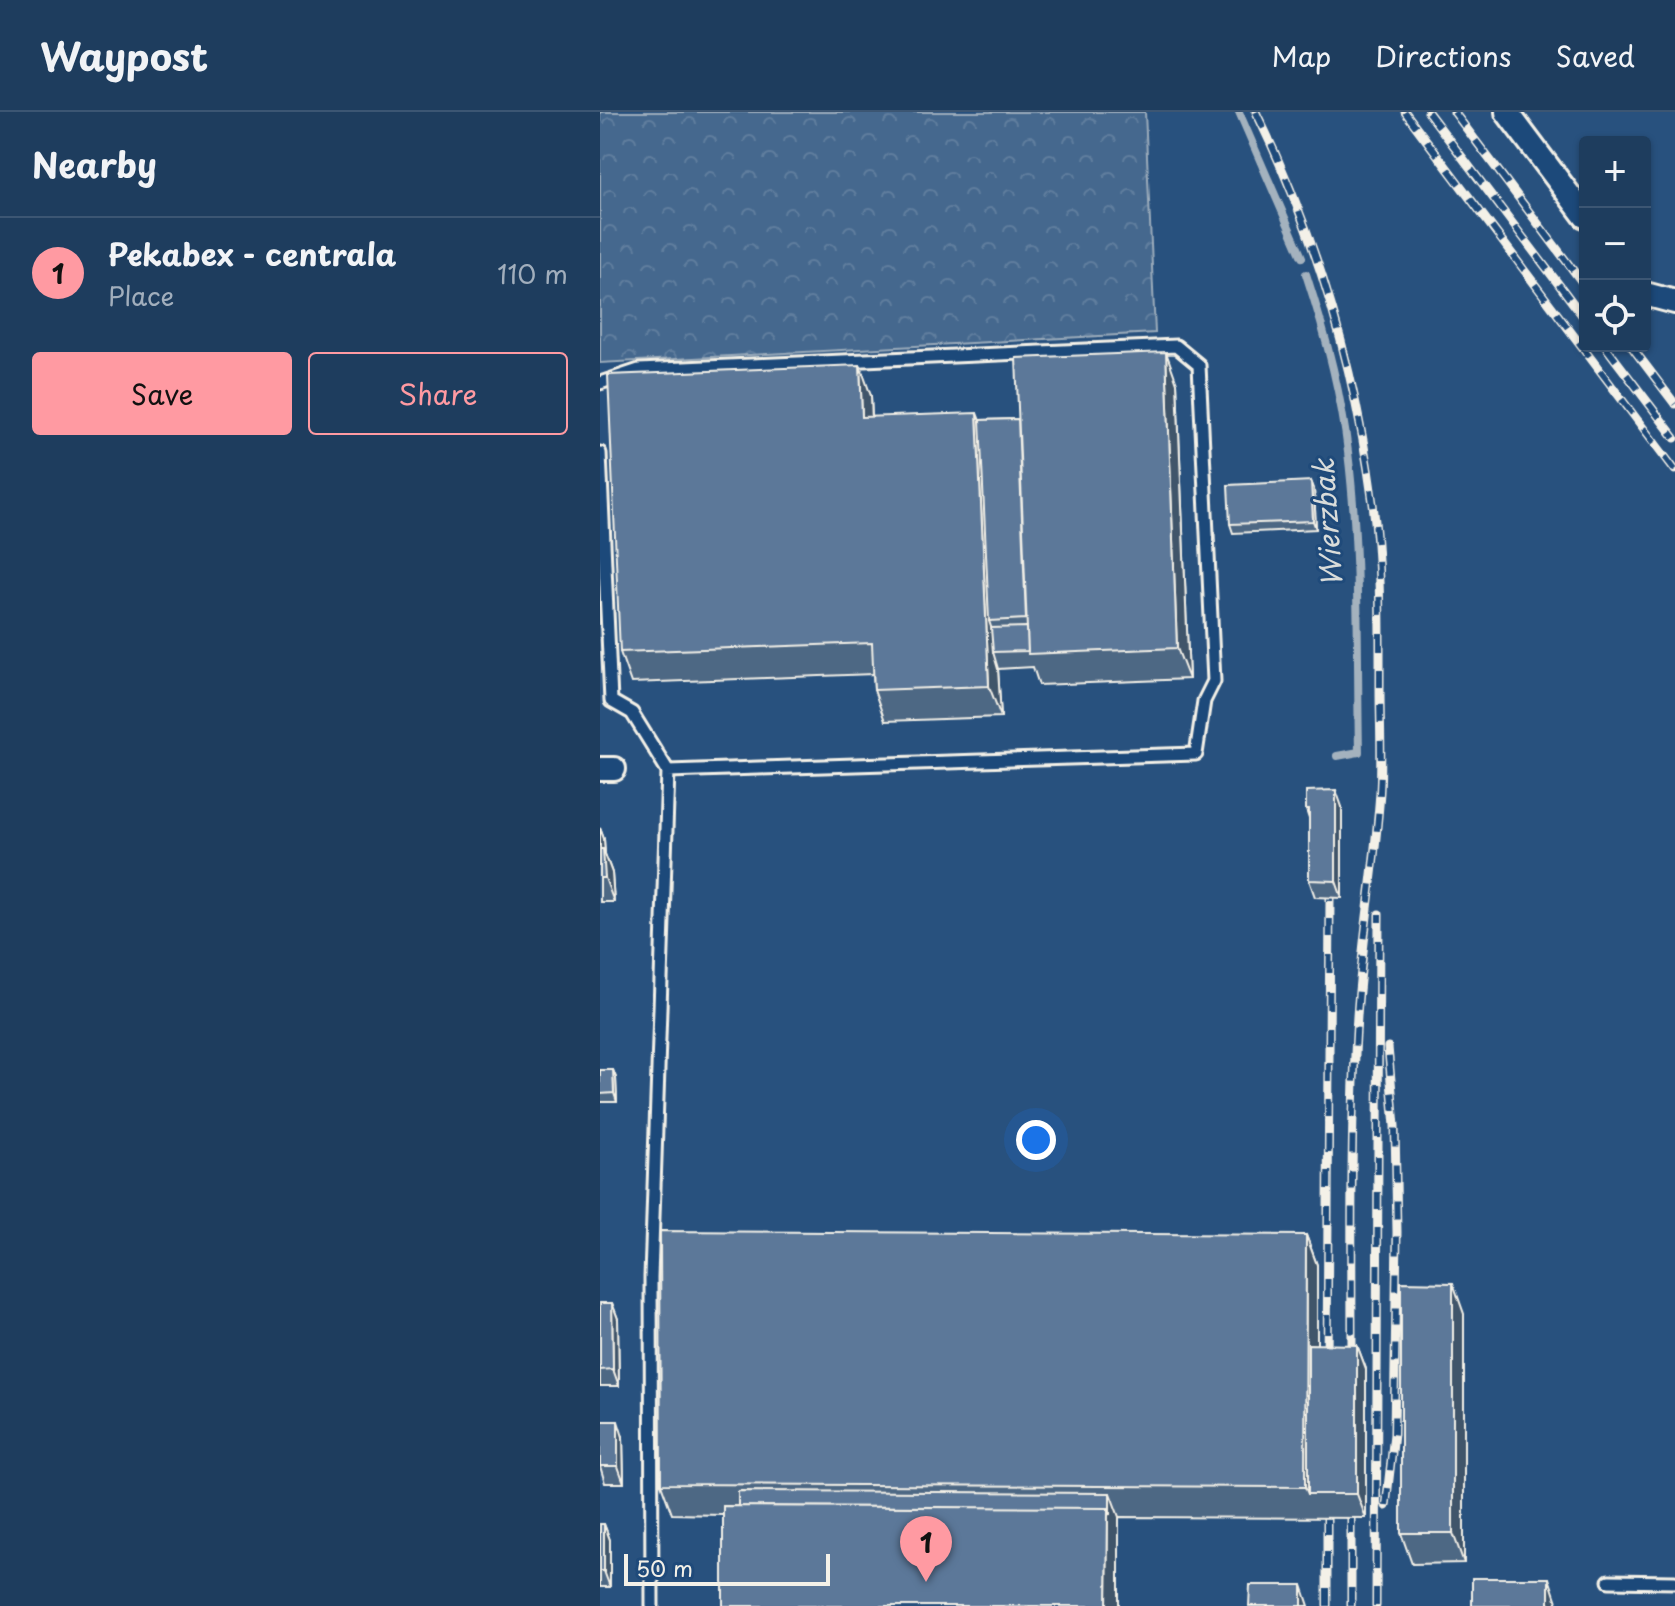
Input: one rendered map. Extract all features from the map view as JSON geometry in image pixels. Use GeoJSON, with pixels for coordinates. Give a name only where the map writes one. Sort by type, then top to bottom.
{"type":"FeatureCollection","features":[{"type":"Feature","properties":{"kind":"street"},"geometry":{"type":"LineString","coordinates":[[1507,112],[1579,208]]}},
{"type":"Feature","properties":{"kind":"street"},"geometry":{"type":"LineString","coordinates":[[1651,296],[1675,302]]}},
{"type":"Feature","properties":{"kind":"lane"},"geometry":{"type":"LineString","coordinates":[[600,383],[639,370],[1176,346],[1199,365],[1214,681],[1204,701],[1196,754],[668,771]]}},
{"type":"Feature","properties":{"kind":"lane"},"geometry":{"type":"LineString","coordinates":[[600,453],[611,701],[632,713],[668,771],[651,1277],[652,1606]]}},
{"type":"Feature","properties":{"kind":"lane"},"geometry":{"type":"LineString","coordinates":[[1609,1581],[1675,1582]]}},
{"type":"Feature","properties":{"kind":"green space"},"geometry":{"type":"Polygon","coordinates":[[[600,112],[1145,112],[1155,333],[600,363],[600,112]]]}},
{"type":"Feature","properties":{"kind":"building"},"geometry":{"type":"Polygon","coordinates":[[[1166,352],[1177,648],[1028,654],[1016,358],[1166,352]]]}},
{"type":"Feature","properties":{"kind":"building"},"geometry":{"type":"Polygon","coordinates":[[[860,365],[862,417],[977,413],[989,686],[874,690],[872,643],[620,652],[608,375],[860,365]]]}},
{"type":"Feature","properties":{"kind":"building"},"geometry":{"type":"Polygon","coordinates":[[[1018,419],[1026,619],[989,621],[980,420],[1018,419]]]}},
{"type":"Feature","properties":{"kind":"building"},"geometry":{"type":"Polygon","coordinates":[[[1311,481],[1313,521],[1230,524],[1228,485],[1311,481]]]}},
{"type":"Feature","properties":{"kind":"building"},"geometry":{"type":"Polygon","coordinates":[[[1027,627],[1028,651],[993,652],[991,628],[1027,627]]]}},
{"type":"Feature","properties":{"kind":"building"},"geometry":{"type":"Polygon","coordinates":[[[1336,790],[1336,881],[1309,880],[1306,791],[1336,790]]]}},
{"type":"Feature","properties":{"kind":"building"},"geometry":{"type":"Polygon","coordinates":[[[600,849],[603,849],[605,878],[600,878],[600,849]]]}},
{"type":"Feature","properties":{"kind":"building"},"geometry":{"type":"Polygon","coordinates":[[[600,1070],[613,1070],[614,1093],[600,1094],[600,1070]]]}},
{"type":"Feature","properties":{"kind":"building"},"geometry":{"type":"Polygon","coordinates":[[[660,1231],[1306,1235],[1305,1487],[661,1484],[660,1231]]]}},
{"type":"Feature","properties":{"kind":"building"},"geometry":{"type":"Polygon","coordinates":[[[1401,1282],[1453,1283],[1453,1533],[1401,1533],[1401,1282]]]}},
{"type":"Feature","properties":{"kind":"building"},"geometry":{"type":"Polygon","coordinates":[[[600,1303],[612,1303],[613,1369],[600,1370],[600,1303]]]}},
{"type":"Feature","properties":{"kind":"building"},"geometry":{"type":"Polygon","coordinates":[[[1308,1344],[1357,1345],[1357,1494],[1308,1494],[1308,1344]]]}},
{"type":"Feature","properties":{"kind":"building"},"geometry":{"type":"Polygon","coordinates":[[[600,1421],[618,1421],[618,1466],[600,1466],[600,1421]]]}},
{"type":"Feature","properties":{"kind":"building"},"geometry":{"type":"Polygon","coordinates":[[[738,1491],[1110,1493],[1110,1515],[1108,1508],[738,1506],[738,1491]]]}},
{"type":"Feature","properties":{"kind":"building"},"geometry":{"type":"Polygon","coordinates":[[[723,1506],[1108,1508],[1107,1606],[723,1606],[723,1506]]]}},
{"type":"Feature","properties":{"kind":"building"},"geometry":{"type":"Polygon","coordinates":[[[600,1524],[604,1524],[604,1571],[600,1571],[600,1524]]]}},
{"type":"Feature","properties":{"kind":"building"},"geometry":{"type":"Polygon","coordinates":[[[1472,1578],[1549,1578],[1549,1606],[1472,1606],[1472,1578]]]}},
{"type":"Feature","properties":{"kind":"building"},"geometry":{"type":"Polygon","coordinates":[[[1250,1585],[1302,1585],[1302,1606],[1249,1606],[1250,1585]]]}},
{"type":"Feature","properties":{"kind":"waterway","name":"Wierzbak"},"geometry":{"type":"LineString","coordinates":[[1239,112],[1302,257]]}},
{"type":"Feature","properties":{"kind":"waterway","name":"Wierzbak"},"geometry":{"type":"LineString","coordinates":[[1306,274],[1337,384],[1348,452],[1354,527],[1359,752],[1337,756]]}},
{"type":"Feature","properties":{"kind":"railway"},"geometry":{"type":"LineString","coordinates":[[1256,112],[1315,254],[1344,353],[1365,453],[1377,550],[1381,779],[1359,988],[1355,1060],[1352,1369]]}},
{"type":"Feature","properties":{"kind":"railway"},"geometry":{"type":"LineString","coordinates":[[1405,112],[1675,470]]}},
{"type":"Feature","properties":{"kind":"railway"},"geometry":{"type":"LineString","coordinates":[[1428,112],[1579,311]]}},
{"type":"Feature","properties":{"kind":"railway"},"geometry":{"type":"LineString","coordinates":[[1454,112],[1580,280]]}},
{"type":"Feature","properties":{"kind":"railway"},"geometry":{"type":"LineString","coordinates":[[1610,352],[1675,438]]}},
{"type":"Feature","properties":{"kind":"railway"},"geometry":{"type":"LineString","coordinates":[[1636,352],[1675,404]]}},
{"type":"Feature","properties":{"kind":"railway"},"geometry":{"type":"LineString","coordinates":[[1327,1369],[1330,897]]}},
{"type":"Feature","properties":{"kind":"railway"},"geometry":{"type":"LineString","coordinates":[[1376,1606],[1379,914]]}},
{"type":"Feature","properties":{"kind":"railway"},"geometry":{"type":"LineString","coordinates":[[1386,1506],[1394,1434],[1397,1232],[1395,1126],[1388,1047]]}},
{"type":"Feature","properties":{"kind":"railway"},"geometry":{"type":"LineString","coordinates":[[1327,1518],[1327,1606]]}},
{"type":"Feature","properties":{"kind":"railway"},"geometry":{"type":"LineString","coordinates":[[1351,1518],[1351,1606]]}},
{"type":"Feature","properties":{"kind":"place","name":"Pekabex - centrala"},"geometry":{"type":"Point","coordinates":[926,1582]}}]}
